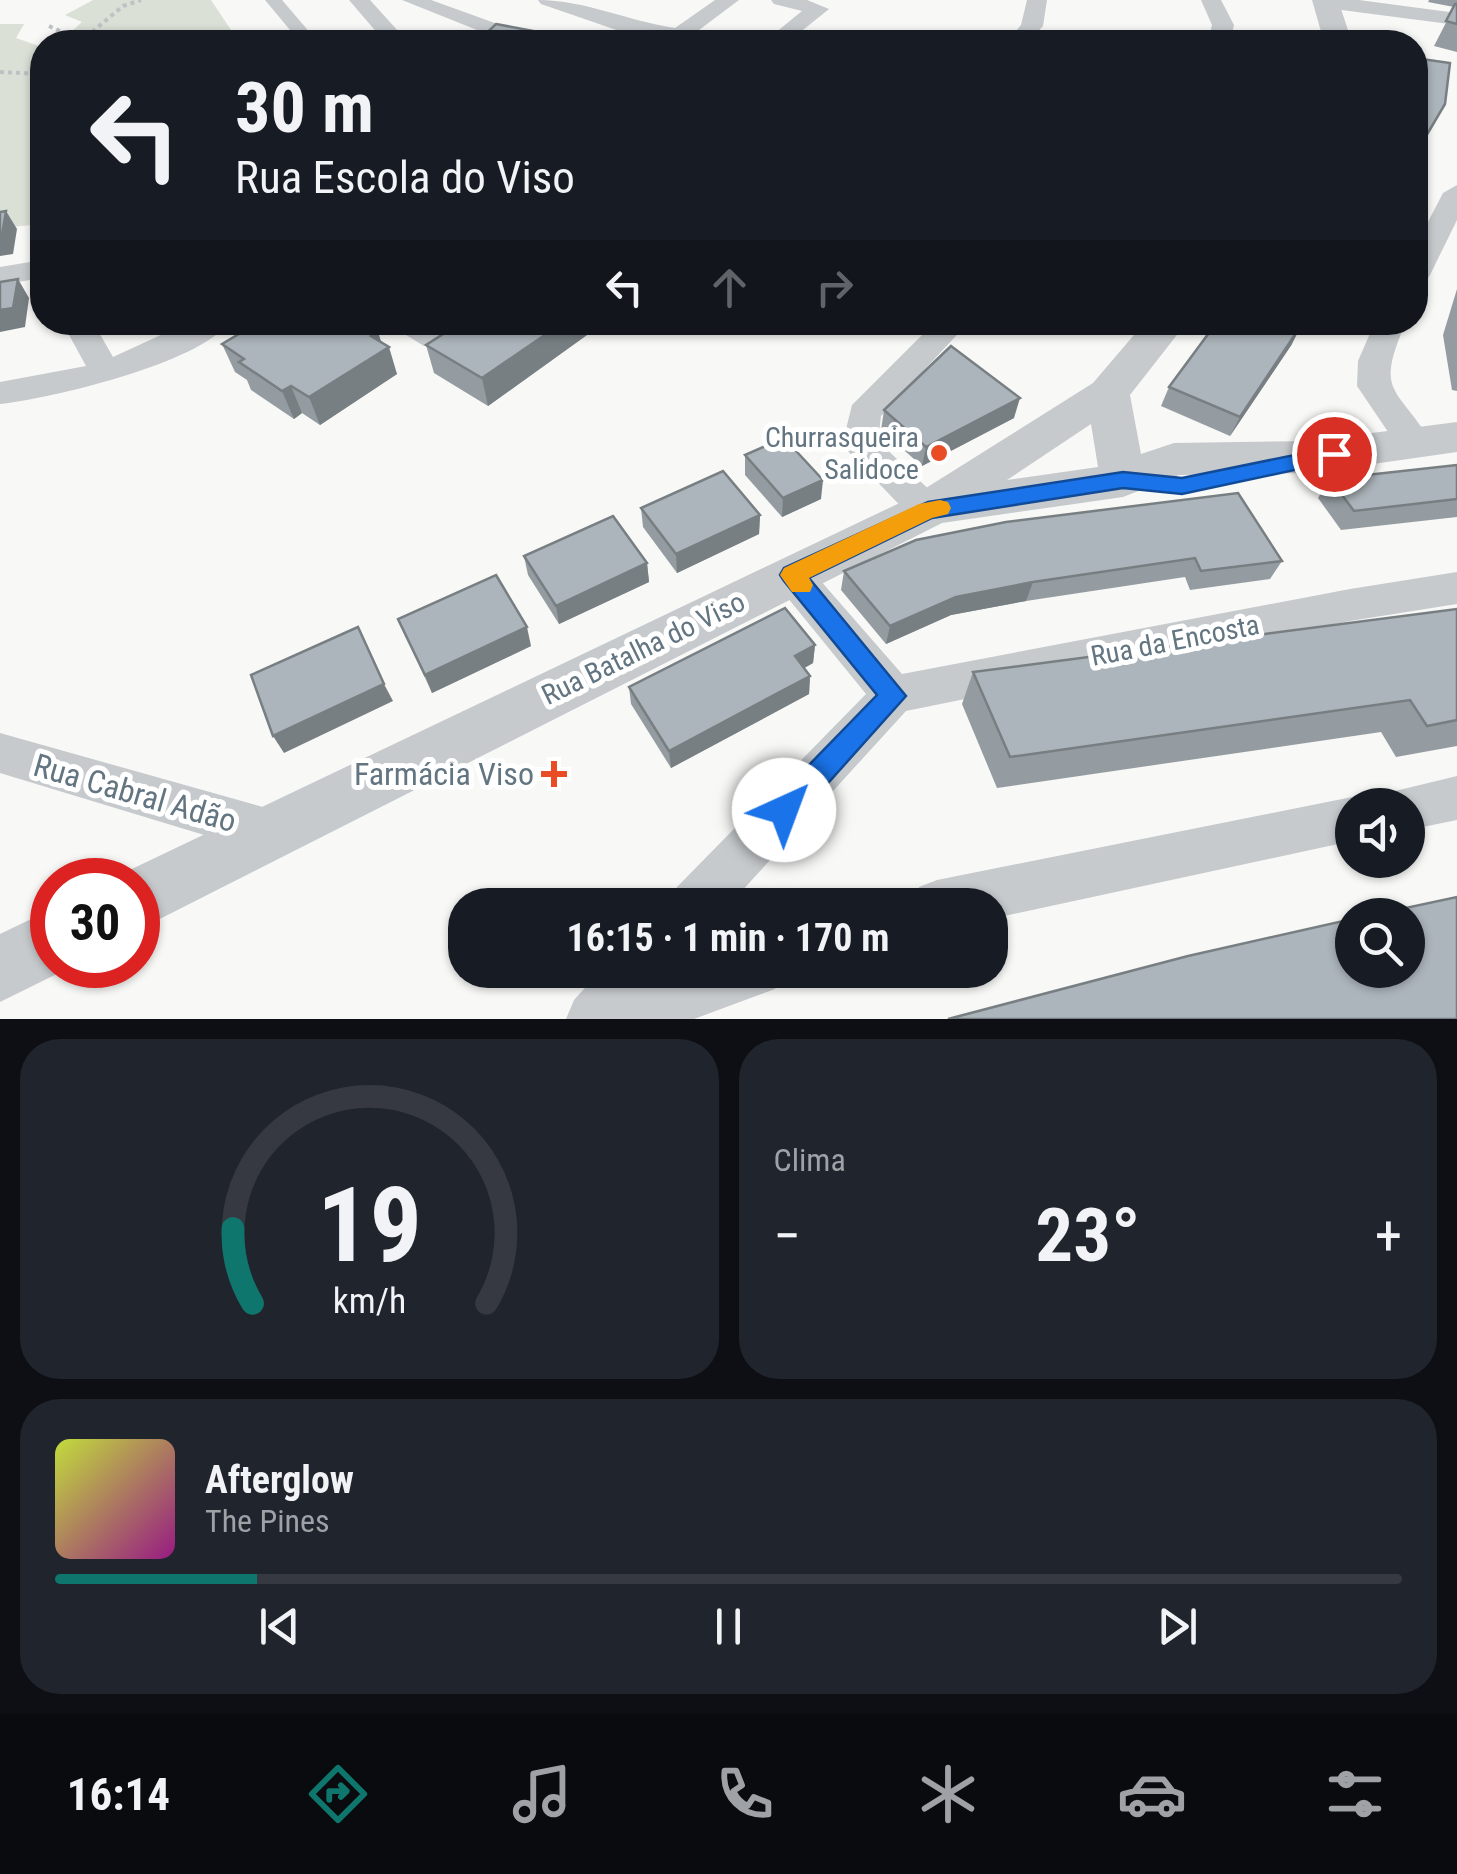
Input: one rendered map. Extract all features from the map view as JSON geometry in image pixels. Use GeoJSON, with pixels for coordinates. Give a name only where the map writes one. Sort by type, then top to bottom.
{"type":"FeatureCollection","features":[{"type":"Feature","properties":{"kind":"street"},"geometry":{"type":"LineString","coordinates":[[272,0],[298,30]]}},
{"type":"Feature","properties":{"kind":"street"},"geometry":{"type":"LineString","coordinates":[[360,0],[386,30]]}},
{"type":"Feature","properties":{"kind":"street"},"geometry":{"type":"LineString","coordinates":[[412,0],[493,30]]}},
{"type":"Feature","properties":{"kind":"street"},"geometry":{"type":"LineString","coordinates":[[548,0],[640,30]]}},
{"type":"Feature","properties":{"kind":"street"},"geometry":{"type":"LineString","coordinates":[[687,30],[729,0]]}},
{"type":"Feature","properties":{"kind":"street"},"geometry":{"type":"LineString","coordinates":[[780,0],[818,9],[791,30]]}},
{"type":"Feature","properties":{"kind":"street"},"geometry":{"type":"LineString","coordinates":[[1028,30],[1036,0]]}},
{"type":"Feature","properties":{"kind":"street"},"geometry":{"type":"LineString","coordinates":[[1212,0],[1222,30]]}},
{"type":"Feature","properties":{"kind":"street"},"geometry":{"type":"LineString","coordinates":[[1334,30],[1326,1],[1457,18]]}},
{"type":"Feature","properties":{"kind":"street"},"geometry":{"type":"LineString","coordinates":[[1428,250],[1457,193]]}},
{"type":"Feature","properties":{"kind":"street"},"geometry":{"type":"LineString","coordinates":[[0,276],[30,271]]}},
{"type":"Feature","properties":{"kind":"street"},"geometry":{"type":"LineString","coordinates":[[84,335],[105,371]]}},
{"type":"Feature","properties":{"kind":"street"},"geometry":{"type":"LineString","coordinates":[[0,393],[41,391],[105,371],[185,335]]}},
{"type":"Feature","properties":{"kind":"street"},"geometry":{"type":"LineString","coordinates":[[941,335],[864,413],[860,444],[928,510],[1123,480],[1182,486],[1310,457],[1457,437]]}},
{"type":"Feature","properties":{"kind":"street","name":"Rua Batalha do Viso"},"geometry":{"type":"LineString","coordinates":[[160,888],[928,510],[1108,393],[1156,335]]}},
{"type":"Feature","properties":{"kind":"street"},"geometry":{"type":"LineString","coordinates":[[1384,335],[1371,362],[1371,389],[1412,442]]}},
{"type":"Feature","properties":{"kind":"street"},"geometry":{"type":"LineString","coordinates":[[1108,393],[1123,480]]}},
{"type":"Feature","properties":{"kind":"street"},"geometry":{"type":"LineString","coordinates":[[1066,421],[1084,462],[1123,480]]}},
{"type":"Feature","properties":{"kind":"street"},"geometry":{"type":"LineString","coordinates":[[711,888],[893,696],[792,575]]}},
{"type":"Feature","properties":{"kind":"street","name":"Rua da Encosta"},"geometry":{"type":"LineString","coordinates":[[893,696],[1350,605],[1457,588]]}},
{"type":"Feature","properties":{"kind":"street","name":"Rua Cabral Adão"},"geometry":{"type":"LineString","coordinates":[[0,754],[270,832]]}},
{"type":"Feature","properties":{"kind":"street"},"geometry":{"type":"LineString","coordinates":[[1425,805],[1457,798]]}},
{"type":"Feature","properties":{"kind":"street"},"geometry":{"type":"LineString","coordinates":[[1008,890],[1335,823]]}},
{"type":"Feature","properties":{"kind":"street"},"geometry":{"type":"LineString","coordinates":[[0,969],[30,953]]}},
{"type":"Feature","properties":{"kind":"street"},"geometry":{"type":"LineString","coordinates":[[593,1019],[621,988]]}},
{"type":"Feature","properties":{"kind":"street"},"geometry":{"type":"LineString","coordinates":[[620,1019],[706,988]]}},
{"type":"Feature","properties":{"kind":"path"},"geometry":{"type":"LineString","coordinates":[[94,30],[123,6],[141,0]]}},
{"type":"Feature","properties":{"kind":"path"},"geometry":{"type":"LineString","coordinates":[[49,26],[58,30]]}},
{"type":"Feature","properties":{"kind":"path"},"geometry":{"type":"LineString","coordinates":[[0,72],[30,73]]}},
{"type":"Feature","properties":{"kind":"shaded area"},"geometry":{"type":"Polygon","coordinates":[[[93,0],[211,0],[231,30],[73,30],[82,22],[65,15],[93,0]]]}},
{"type":"Feature","properties":{"kind":"shaded area"},"geometry":{"type":"Polygon","coordinates":[[[0,24],[24,24],[16,38],[30,43],[30,225],[0,228],[0,24]]]}},
{"type":"Feature","properties":{"kind":"building"},"geometry":{"type":"Polygon","coordinates":[[[1457,4],[1457,24],[1446,21],[1457,4]]]}},
{"type":"Feature","properties":{"kind":"building"},"geometry":{"type":"Polygon","coordinates":[[[496,24],[528,30],[490,30],[496,24]]]}},
{"type":"Feature","properties":{"kind":"building"},"geometry":{"type":"Polygon","coordinates":[[[1428,60],[1450,63],[1445,104],[1428,133],[1428,60]]]}},
{"type":"Feature","properties":{"kind":"building"},"geometry":{"type":"Polygon","coordinates":[[[6,211],[2,235],[0,235],[0,212],[6,211]]]}},
{"type":"Feature","properties":{"kind":"building"},"geometry":{"type":"Polygon","coordinates":[[[18,279],[13,308],[0,310],[0,282],[18,279]]]}},
{"type":"Feature","properties":{"kind":"building"},"geometry":{"type":"Polygon","coordinates":[[[237,335],[373,335],[389,347],[309,397],[291,386],[282,391],[239,362],[244,359],[222,344],[237,335]]]}},
{"type":"Feature","properties":{"kind":"building"},"geometry":{"type":"Polygon","coordinates":[[[442,335],[545,335],[482,378],[426,345],[442,335]]]}},
{"type":"Feature","properties":{"kind":"building"},"geometry":{"type":"Polygon","coordinates":[[[1207,335],[1295,335],[1240,417],[1169,387],[1207,335]]]}},
{"type":"Feature","properties":{"kind":"building"},"geometry":{"type":"Polygon","coordinates":[[[951,346],[1020,398],[926,447],[884,410],[951,346]]]}},
{"type":"Feature","properties":{"kind":"building"},"geometry":{"type":"Polygon","coordinates":[[[784,438],[823,480],[783,498],[745,455],[784,438]]]}},
{"type":"Feature","properties":{"kind":"building"},"geometry":{"type":"Polygon","coordinates":[[[1457,465],[1457,499],[1354,511],[1330,479],[1457,465]]]}},
{"type":"Feature","properties":{"kind":"building"},"geometry":{"type":"Polygon","coordinates":[[[723,471],[760,515],[676,554],[641,508],[723,471]]]}},
{"type":"Feature","properties":{"kind":"building"},"geometry":{"type":"Polygon","coordinates":[[[1238,493],[1282,561],[1201,571],[1195,558],[1033,582],[956,597],[890,626],[844,571],[916,540],[1006,522],[1238,493]]]}},
{"type":"Feature","properties":{"kind":"building"},"geometry":{"type":"Polygon","coordinates":[[[613,516],[647,563],[556,606],[524,556],[613,516]]]}},
{"type":"Feature","properties":{"kind":"building"},"geometry":{"type":"Polygon","coordinates":[[[496,575],[527,627],[425,675],[398,619],[496,575]]]}},
{"type":"Feature","properties":{"kind":"building"},"geometry":{"type":"Polygon","coordinates":[[[785,608],[815,645],[795,656],[810,676],[669,751],[629,687],[785,608]]]}},
{"type":"Feature","properties":{"kind":"building"},"geometry":{"type":"Polygon","coordinates":[[[1457,609],[1457,720],[1427,726],[1410,700],[1010,757],[973,672],[1457,609]]]}},
{"type":"Feature","properties":{"kind":"building"},"geometry":{"type":"Polygon","coordinates":[[[358,627],[384,684],[273,736],[251,675],[358,627]]]}},
{"type":"Feature","properties":{"kind":"building"},"geometry":{"type":"Polygon","coordinates":[[[1457,897],[1457,1019],[948,1019],[1188,956],[1335,923],[1335,988],[1425,988],[1425,904],[1457,897]]]}},
{"type":"Feature","properties":{"kind":"slow traffic"},"geometry":{"type":"LineString","coordinates":[[801,585],[792,575],[928,510],[940,508]]}},
{"type":"Feature","properties":{"kind":"place","name":"Churrasqueira Salidoce"},"geometry":{"type":"Point","coordinates":[939,453]}},
{"type":"Feature","properties":{"kind":"place","name":"Farmácia Viso"},"geometry":{"type":"Point","coordinates":[554,774]}},
{"type":"Feature","properties":{"kind":"route"},"geometry":{"type":"LineString","coordinates":[[784,810],[893,696],[792,575],[928,510],[1123,480],[1182,486],[1334,454]]}}]}
